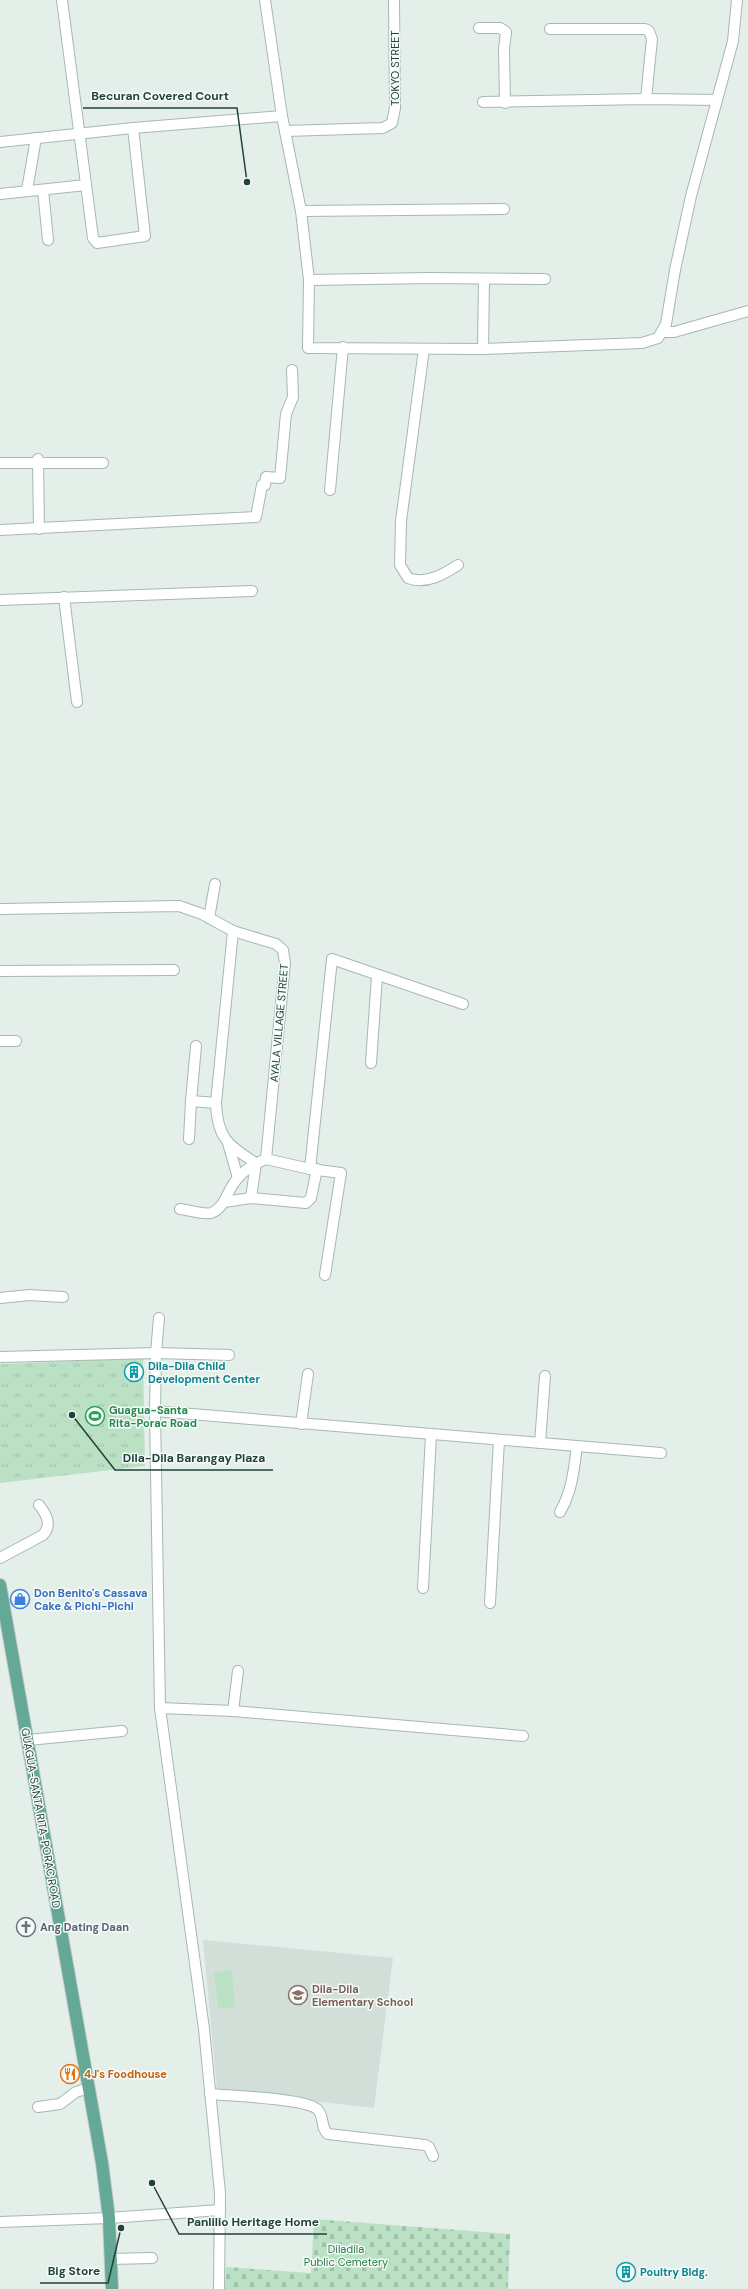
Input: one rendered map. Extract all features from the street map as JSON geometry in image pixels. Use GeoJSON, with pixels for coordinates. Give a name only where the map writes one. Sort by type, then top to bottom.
{"type":"FeatureCollection","features":[{"type":"Feature","properties":{"kind":"main road","name":"GUAGUA-SANTA RITA-PORAC ROAD"},"geometry":{"type":"LineString","coordinates":[[0,1585],[89,2088],[109,2218],[112,2289]]}},
{"type":"Feature","properties":{"kind":"street"},"geometry":{"type":"LineString","coordinates":[[62,0],[81,133],[86,185],[94,241],[100,243],[146,236],[133,128]]}},
{"type":"Feature","properties":{"kind":"street"},"geometry":{"type":"LineString","coordinates":[[265,0],[282,116],[301,211],[310,280],[308,348],[343,347],[424,349],[642,343],[653,341],[663,332],[691,196],[733,42],[737,0]]}},
{"type":"Feature","properties":{"kind":"street","name":"TOKYO STREET"},"geometry":{"type":"LineString","coordinates":[[285,131],[383,128],[392,123],[395,108],[394,0]]}},
{"type":"Feature","properties":{"kind":"street"},"geometry":{"type":"LineString","coordinates":[[480,28],[500,28],[506,32],[504,49],[505,103]]}},
{"type":"Feature","properties":{"kind":"street"},"geometry":{"type":"LineString","coordinates":[[550,28],[645,29],[649,32],[652,39],[646,99]]}},
{"type":"Feature","properties":{"kind":"street"},"geometry":{"type":"LineString","coordinates":[[483,102],[505,103],[646,99],[717,100]]}},
{"type":"Feature","properties":{"kind":"street"},"geometry":{"type":"LineString","coordinates":[[0,142],[133,128],[282,116]]}},
{"type":"Feature","properties":{"kind":"street"},"geometry":{"type":"LineString","coordinates":[[27,190],[36,138]]}},
{"type":"Feature","properties":{"kind":"street"},"geometry":{"type":"LineString","coordinates":[[0,194],[86,185]]}},
{"type":"Feature","properties":{"kind":"street"},"geometry":{"type":"LineString","coordinates":[[43,190],[48,240]]}},
{"type":"Feature","properties":{"kind":"street"},"geometry":{"type":"LineString","coordinates":[[301,211],[504,208]]}},
{"type":"Feature","properties":{"kind":"street"},"geometry":{"type":"LineString","coordinates":[[310,280],[429,278],[545,279]]}},
{"type":"Feature","properties":{"kind":"street"},"geometry":{"type":"LineString","coordinates":[[483,348],[484,279]]}},
{"type":"Feature","properties":{"kind":"street"},"geometry":{"type":"LineString","coordinates":[[663,332],[674,332],[748,311]]}},
{"type":"Feature","properties":{"kind":"street"},"geometry":{"type":"LineString","coordinates":[[330,490],[343,347]]}},
{"type":"Feature","properties":{"kind":"street"},"geometry":{"type":"LineString","coordinates":[[424,349],[401,521],[400,565],[408,578],[421,581],[444,574],[458,565]]}},
{"type":"Feature","properties":{"kind":"street"},"geometry":{"type":"LineString","coordinates":[[0,530],[256,517],[262,485],[265,485],[266,477],[280,478],[286,414],[293,397],[292,370]]}},
{"type":"Feature","properties":{"kind":"street"},"geometry":{"type":"LineString","coordinates":[[38,461],[39,529]]}},
{"type":"Feature","properties":{"kind":"street"},"geometry":{"type":"LineString","coordinates":[[0,463],[38,461],[103,463]]}},
{"type":"Feature","properties":{"kind":"street"},"geometry":{"type":"LineString","coordinates":[[0,600],[252,592]]}},
{"type":"Feature","properties":{"kind":"street"},"geometry":{"type":"LineString","coordinates":[[64,597],[77,702]]}},
{"type":"Feature","properties":{"kind":"street"},"geometry":{"type":"LineString","coordinates":[[209,918],[215,884]]}},
{"type":"Feature","properties":{"kind":"street","name":"AYALA VILLAGE STREET"},"geometry":{"type":"LineString","coordinates":[[0,909],[170,905],[190,909],[233,932],[276,944],[285,956],[261,1161],[251,1198]]}},
{"type":"Feature","properties":{"kind":"street"},"geometry":{"type":"LineString","coordinates":[[233,932],[216,1103],[218,1126],[228,1141],[239,1153],[261,1161],[341,1173],[324,1275]]}},
{"type":"Feature","properties":{"kind":"street"},"geometry":{"type":"LineString","coordinates":[[224,1202],[251,1198],[308,1202],[313,1169],[332,959],[377,976],[463,1004]]}},
{"type":"Feature","properties":{"kind":"street"},"geometry":{"type":"LineString","coordinates":[[0,971],[174,970]]}},
{"type":"Feature","properties":{"kind":"street"},"geometry":{"type":"LineString","coordinates":[[371,1063],[377,976]]}},
{"type":"Feature","properties":{"kind":"street"},"geometry":{"type":"LineString","coordinates":[[0,1041],[16,1041]]}},
{"type":"Feature","properties":{"kind":"street"},"geometry":{"type":"LineString","coordinates":[[189,1139],[196,1046]]}},
{"type":"Feature","properties":{"kind":"street"},"geometry":{"type":"LineString","coordinates":[[191,1101],[216,1103]]}},
{"type":"Feature","properties":{"kind":"street"},"geometry":{"type":"LineString","coordinates":[[228,1141],[238,1178]]}},
{"type":"Feature","properties":{"kind":"street"},"geometry":{"type":"LineString","coordinates":[[180,1209],[212,1212],[224,1202],[238,1178],[261,1161]]}},
{"type":"Feature","properties":{"kind":"street"},"geometry":{"type":"LineString","coordinates":[[0,1298],[29,1295],[63,1297]]}},
{"type":"Feature","properties":{"kind":"street"},"geometry":{"type":"LineString","coordinates":[[159,1318],[156,1353],[155,1411],[160,1708],[204,2029],[220,2210],[219,2289]]}},
{"type":"Feature","properties":{"kind":"street"},"geometry":{"type":"LineString","coordinates":[[0,1357],[156,1353],[229,1355]]}},
{"type":"Feature","properties":{"kind":"street"},"geometry":{"type":"LineString","coordinates":[[301,1424],[308,1374]]}},
{"type":"Feature","properties":{"kind":"street"},"geometry":{"type":"LineString","coordinates":[[540,1443],[545,1376]]}},
{"type":"Feature","properties":{"kind":"street"},"geometry":{"type":"LineString","coordinates":[[155,1411],[660,1453]]}},
{"type":"Feature","properties":{"kind":"street"},"geometry":{"type":"LineString","coordinates":[[423,1588],[431,1435]]}},
{"type":"Feature","properties":{"kind":"street"},"geometry":{"type":"LineString","coordinates":[[490,1603],[499,1440]]}},
{"type":"Feature","properties":{"kind":"street"},"geometry":{"type":"LineString","coordinates":[[560,1512],[571,1486],[577,1446]]}},
{"type":"Feature","properties":{"kind":"street"},"geometry":{"type":"LineString","coordinates":[[0,1558],[43,1535],[48,1530],[48,1523],[45,1513],[39,1505]]}},
{"type":"Feature","properties":{"kind":"street"},"geometry":{"type":"LineString","coordinates":[[233,1711],[238,1671]]}},
{"type":"Feature","properties":{"kind":"street"},"geometry":{"type":"LineString","coordinates":[[160,1708],[233,1711],[523,1736]]}},
{"type":"Feature","properties":{"kind":"street"},"geometry":{"type":"LineString","coordinates":[[28,1740],[122,1731]]}},
{"type":"Feature","properties":{"kind":"street"},"geometry":{"type":"LineString","coordinates":[[38,2107],[60,2104],[76,2092],[89,2088]]}},
{"type":"Feature","properties":{"kind":"street"},"geometry":{"type":"LineString","coordinates":[[210,2094],[312,2106],[321,2114],[323,2129],[328,2134],[425,2145],[429,2147],[433,2156]]}},
{"type":"Feature","properties":{"kind":"street"},"geometry":{"type":"LineString","coordinates":[[0,2222],[109,2218],[220,2210]]}},
{"type":"Feature","properties":{"kind":"street"},"geometry":{"type":"LineString","coordinates":[[110,2259],[152,2258]]}},
{"type":"Feature","properties":{"kind":"shaded area","name":"Dila-Dila Elementary School"},"geometry":{"type":"Polygon","coordinates":[[[203,1940],[393,1958],[374,2108],[217,2090],[203,1940]]]}},
{"type":"Feature","properties":{"kind":"green space"},"geometry":{"type":"Polygon","coordinates":[[[143,1358],[145,1466],[0,1483],[0,1364],[143,1358]]]}},
{"type":"Feature","properties":{"kind":"green space"},"geometry":{"type":"Polygon","coordinates":[[[232,1970],[235,2007],[218,2009],[214,1972],[232,1970]]]}},
{"type":"Feature","properties":{"kind":"green space","name":"Diladila Public Cemetery"},"geometry":{"type":"Polygon","coordinates":[[[314,2219],[510,2234],[508,2289],[225,2289],[226,2267],[311,2273],[314,2219]]]}},
{"type":"Feature","properties":{"kind":"place","name":"Becuran Covered Court"},"geometry":{"type":"Point","coordinates":[247,182]}},
{"type":"Feature","properties":{"kind":"place","name":"Dila-Dila Child Development Center"},"geometry":{"type":"Point","coordinates":[134,1372]}},
{"type":"Feature","properties":{"kind":"place","name":"Dila-Dila Barangay Plaza"},"geometry":{"type":"Point","coordinates":[72,1415]}},
{"type":"Feature","properties":{"kind":"place","name":"Guagua-Santa Rita-Porac Road"},"geometry":{"type":"Point","coordinates":[95,1416]}},
{"type":"Feature","properties":{"kind":"place","name":"Don Benito's Cassava Cake & Pichi-Pichi"},"geometry":{"type":"Point","coordinates":[20,1599]}},
{"type":"Feature","properties":{"kind":"place","name":"Ang Dating Daan"},"geometry":{"type":"Point","coordinates":[26,1927]}},
{"type":"Feature","properties":{"kind":"place","name":"Dila-Dila Elementary School"},"geometry":{"type":"Point","coordinates":[298,1995]}},
{"type":"Feature","properties":{"kind":"place","name":"4J's Foodhouse"},"geometry":{"type":"Point","coordinates":[70,2074]}},
{"type":"Feature","properties":{"kind":"place","name":"Panlilio Heritage Home"},"geometry":{"type":"Point","coordinates":[152,2183]}},
{"type":"Feature","properties":{"kind":"place","name":"Big Store"},"geometry":{"type":"Point","coordinates":[121,2228]}},
{"type":"Feature","properties":{"kind":"place","name":"Poultry Bldg."},"geometry":{"type":"Point","coordinates":[626,2272]}}]}
